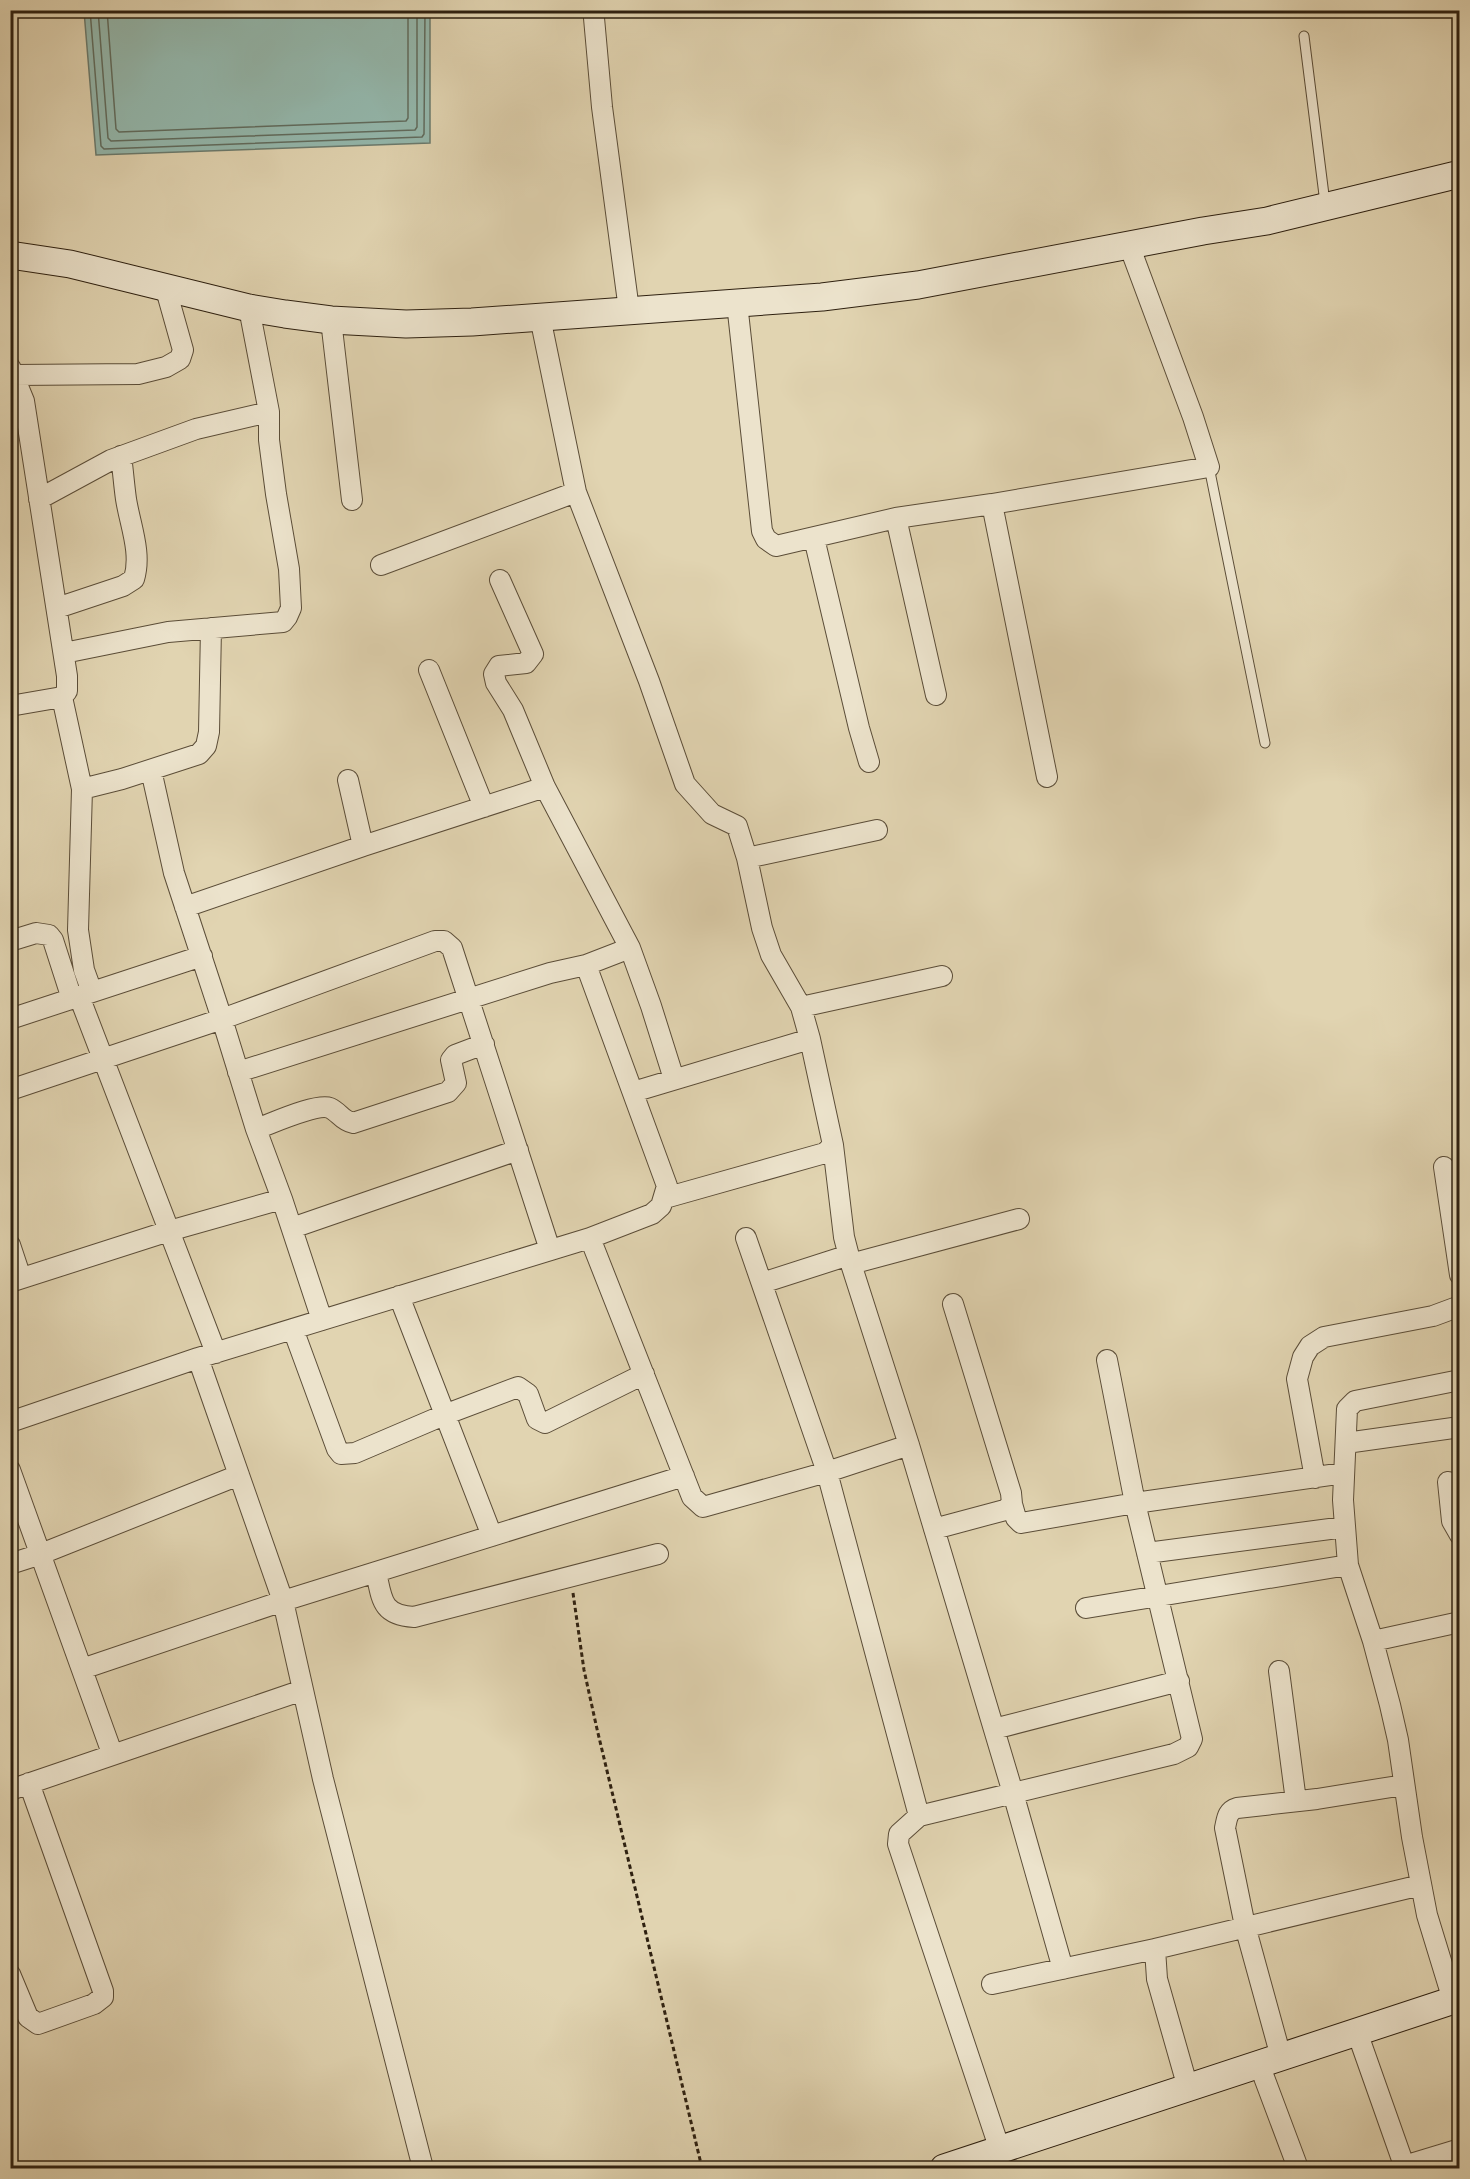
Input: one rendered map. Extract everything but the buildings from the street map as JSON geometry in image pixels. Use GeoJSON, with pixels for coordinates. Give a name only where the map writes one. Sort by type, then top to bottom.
{"type":"FeatureCollection","features":[{"type":"Feature","properties":{"kind":"main road"},"geometry":{"type":"LineString","coordinates":[[10,255],[70,264],[249,308],[330,320],[406,324],[472,322],[822,297],[918,285],[1267,220],[1460,174]]}},
{"type":"Feature","properties":{"kind":"main road"},"geometry":{"type":"LineString","coordinates":[[944,2169],[1456,1999]]}},
{"type":"Feature","properties":{"kind":"street"},"geometry":{"type":"LineString","coordinates":[[595,10],[602,107],[630,310]]}},
{"type":"Feature","properties":{"kind":"street"},"geometry":{"type":"LineString","coordinates":[[737,303],[762,531],[766,539],[776,546],[896,518],[992,504],[1209,466],[1129,245]]}},
{"type":"Feature","properties":{"kind":"street"},"geometry":{"type":"LineString","coordinates":[[10,706],[62,697],[67,691],[68,676],[24,401],[12,371],[138,374],[166,367],[180,359],[183,350],[165,286]]}},
{"type":"Feature","properties":{"kind":"street"},"geometry":{"type":"LineString","coordinates":[[64,653],[168,632],[283,622],[291,608],[289,569],[269,440],[269,412],[249,308]]}},
{"type":"Feature","properties":{"kind":"street"},"geometry":{"type":"LineString","coordinates":[[540,317],[576,492],[649,681],[685,784],[712,814],[737,826],[747,858],[762,928],[771,955],[801,1007],[833,1144],[844,1237],[850,1260],[909,1445],[1063,1969]]}},
{"type":"Feature","properties":{"kind":"street"},"geometry":{"type":"LineString","coordinates":[[330,320],[352,500]]}},
{"type":"Feature","properties":{"kind":"street"},"geometry":{"type":"LineString","coordinates":[[39,499],[121,456],[196,429],[269,412]]}},
{"type":"Feature","properties":{"kind":"street"},"geometry":{"type":"LineString","coordinates":[[57,609],[123,586],[134,579],[137,565],[136,555],[121,456]]}},
{"type":"Feature","properties":{"kind":"street"},"geometry":{"type":"LineString","coordinates":[[381,565],[576,492]]}},
{"type":"Feature","properties":{"kind":"street"},"geometry":{"type":"LineString","coordinates":[[992,504],[1047,777]]}},
{"type":"Feature","properties":{"kind":"street"},"geometry":{"type":"LineString","coordinates":[[896,518],[936,695]]}},
{"type":"Feature","properties":{"kind":"street"},"geometry":{"type":"LineString","coordinates":[[814,538],[858,728],[869,762]]}},
{"type":"Feature","properties":{"kind":"street"},"geometry":{"type":"LineString","coordinates":[[500,580],[532,654],[526,663],[499,666],[494,674],[496,683],[513,710],[546,787],[630,948],[674,1079]]}},
{"type":"Feature","properties":{"kind":"street"},"geometry":{"type":"LineString","coordinates":[[82,789],[200,754],[206,746],[208,732],[211,628]]}},
{"type":"Feature","properties":{"kind":"street"},"geometry":{"type":"LineString","coordinates":[[429,670],[484,807]]}},
{"type":"Feature","properties":{"kind":"street"},"geometry":{"type":"LineString","coordinates":[[62,697],[82,789],[78,930],[84,970],[81,996]]}},
{"type":"Feature","properties":{"kind":"street"},"geometry":{"type":"LineString","coordinates":[[150,770],[174,873],[256,1129],[322,1320]]}},
{"type":"Feature","properties":{"kind":"street"},"geometry":{"type":"LineString","coordinates":[[348,780],[363,846]]}},
{"type":"Feature","properties":{"kind":"street"},"geometry":{"type":"LineString","coordinates":[[185,907],[546,787]]}},
{"type":"Feature","properties":{"kind":"street"},"geometry":{"type":"LineString","coordinates":[[747,858],[877,830]]}},
{"type":"Feature","properties":{"kind":"street"},"geometry":{"type":"LineString","coordinates":[[10,942],[36,933],[49,935],[53,940],[81,996],[170,1231],[239,1475],[283,1601],[323,1779],[423,2169]]}},
{"type":"Feature","properties":{"kind":"street"},"geometry":{"type":"LineString","coordinates":[[10,1090],[105,1060],[435,941],[444,940],[453,948],[550,1250]]}},
{"type":"Feature","properties":{"kind":"street"},"geometry":{"type":"LineString","coordinates":[[238,1072],[550,973],[586,964],[630,948]]}},
{"type":"Feature","properties":{"kind":"street"},"geometry":{"type":"LineString","coordinates":[[10,1019],[202,956]]}},
{"type":"Feature","properties":{"kind":"street"},"geometry":{"type":"LineString","coordinates":[[10,1422],[207,1356],[590,1238],[652,1214],[661,1206],[667,1186],[586,964]]}},
{"type":"Feature","properties":{"kind":"street"},"geometry":{"type":"LineString","coordinates":[[801,1007],[942,976]]}},
{"type":"Feature","properties":{"kind":"street"},"geometry":{"type":"LineString","coordinates":[[633,1092],[810,1039]]}},
{"type":"Feature","properties":{"kind":"street"},"geometry":{"type":"LineString","coordinates":[[256,1129],[318,1107],[331,1108],[341,1118],[353,1123],[448,1092],[456,1083],[451,1060],[455,1055],[484,1044]]}},
{"type":"Feature","properties":{"kind":"street"},"geometry":{"type":"LineString","coordinates":[[665,1198],[825,1153],[833,1144]]}},
{"type":"Feature","properties":{"kind":"street"},"geometry":{"type":"LineString","coordinates":[[292,1228],[518,1150]]}},
{"type":"Feature","properties":{"kind":"street"},"geometry":{"type":"LineString","coordinates":[[1444,1167],[1460,1275]]}},
{"type":"Feature","properties":{"kind":"street"},"geometry":{"type":"LineString","coordinates":[[10,1245],[16,1280],[170,1231],[282,1199]]}},
{"type":"Feature","properties":{"kind":"street"},"geometry":{"type":"LineString","coordinates":[[762,1283],[1019,1219]]}},
{"type":"Feature","properties":{"kind":"street"},"geometry":{"type":"LineString","coordinates":[[590,1238],[692,1497],[704,1508],[909,1445]]}},
{"type":"Feature","properties":{"kind":"street"},"geometry":{"type":"LineString","coordinates":[[746,1238],[827,1472],[920,1816]]}},
{"type":"Feature","properties":{"kind":"street"},"geometry":{"type":"LineString","coordinates":[[399,1296],[492,1536]]}},
{"type":"Feature","properties":{"kind":"street"},"geometry":{"type":"LineString","coordinates":[[953,1304],[1016,1518],[1021,1523],[1135,1503],[1344,1473]]}},
{"type":"Feature","properties":{"kind":"street"},"geometry":{"type":"LineString","coordinates":[[1315,1478],[1297,1379],[1303,1357],[1310,1346],[1324,1337],[1433,1316],[1460,1306]]}},
{"type":"Feature","properties":{"kind":"street"},"geometry":{"type":"LineString","coordinates":[[293,1329],[328,1427],[341,1454],[355,1453],[444,1415],[518,1387],[528,1394],[537,1419],[544,1423],[644,1374]]}},
{"type":"Feature","properties":{"kind":"street"},"geometry":{"type":"LineString","coordinates":[[1000,2150],[898,1844],[899,1834],[920,1816],[1174,1754],[1188,1747],[1192,1739],[1135,1503],[1107,1360]]}},
{"type":"Feature","properties":{"kind":"street"},"geometry":{"type":"LineString","coordinates":[[1456,1999],[1427,1915],[1398,1740],[1373,1641],[1348,1565],[1343,1500],[1347,1409],[1355,1401],[1460,1380]]}},
{"type":"Feature","properties":{"kind":"street"},"geometry":{"type":"LineString","coordinates":[[1346,1443],[1460,1427]]}},
{"type":"Feature","properties":{"kind":"street"},"geometry":{"type":"LineString","coordinates":[[10,1470],[112,1753]]}},
{"type":"Feature","properties":{"kind":"street"},"geometry":{"type":"LineString","coordinates":[[10,1564],[41,1554],[239,1475]]}},
{"type":"Feature","properties":{"kind":"street"},"geometry":{"type":"LineString","coordinates":[[82,1669],[283,1601],[684,1476]]}},
{"type":"Feature","properties":{"kind":"street"},"geometry":{"type":"LineString","coordinates":[[1448,1482],[1452,1521],[1460,1535]]}},
{"type":"Feature","properties":{"kind":"street"},"geometry":{"type":"LineString","coordinates":[[934,1529],[1005,1510],[1012,1504]]}},
{"type":"Feature","properties":{"kind":"street"},"geometry":{"type":"LineString","coordinates":[[1147,1553],[1345,1527]]}},
{"type":"Feature","properties":{"kind":"street"},"geometry":{"type":"LineString","coordinates":[[376,1572],[383,1603],[391,1613],[414,1617],[658,1554]]}},
{"type":"Feature","properties":{"kind":"street"},"geometry":{"type":"LineString","coordinates":[[1086,1608],[1348,1565]]}},
{"type":"Feature","properties":{"kind":"street"},"geometry":{"type":"LineString","coordinates":[[1373,1641],[1460,1622]]}},
{"type":"Feature","properties":{"kind":"street"},"geometry":{"type":"LineString","coordinates":[[1279,1671],[1296,1801]]}},
{"type":"Feature","properties":{"kind":"street"},"geometry":{"type":"LineString","coordinates":[[994,1730],[1179,1681]]}},
{"type":"Feature","properties":{"kind":"street"},"geometry":{"type":"LineString","coordinates":[[10,1790],[112,1753],[303,1690]]}},
{"type":"Feature","properties":{"kind":"street"},"geometry":{"type":"LineString","coordinates":[[10,1974],[28,2017],[38,2024],[94,2004],[103,1997],[103,1991],[29,1783]]}},
{"type":"Feature","properties":{"kind":"street"},"geometry":{"type":"LineString","coordinates":[[1298,2169],[1270,2061],[1225,1828],[1227,1816],[1237,1808],[1404,1785]]}},
{"type":"Feature","properties":{"kind":"street"},"geometry":{"type":"LineString","coordinates":[[992,1984],[1155,1949],[1421,1885]]}},
{"type":"Feature","properties":{"kind":"street"},"geometry":{"type":"LineString","coordinates":[[1155,1949],[1157,1979],[1188,2088]]}},
{"type":"Feature","properties":{"kind":"street"},"geometry":{"type":"LineString","coordinates":[[1357,2032],[1400,2167],[1460,2149]]}},
{"type":"Feature","properties":{"kind":"lane"},"geometry":{"type":"LineString","coordinates":[[1305,36],[1325,208]]}},
{"type":"Feature","properties":{"kind":"lane"},"geometry":{"type":"LineString","coordinates":[[1209,466],[1265,743]]}},
{"type":"Feature","properties":{"kind":"path"},"geometry":{"type":"LineString","coordinates":[[570,1577],[584,1670],[597,1729],[702,2169]]}},
{"type":"Feature","properties":{"kind":"water"},"geometry":{"type":"Polygon","coordinates":[[[84,11],[430,11],[430,143],[96,155],[84,11]]]}}]}
